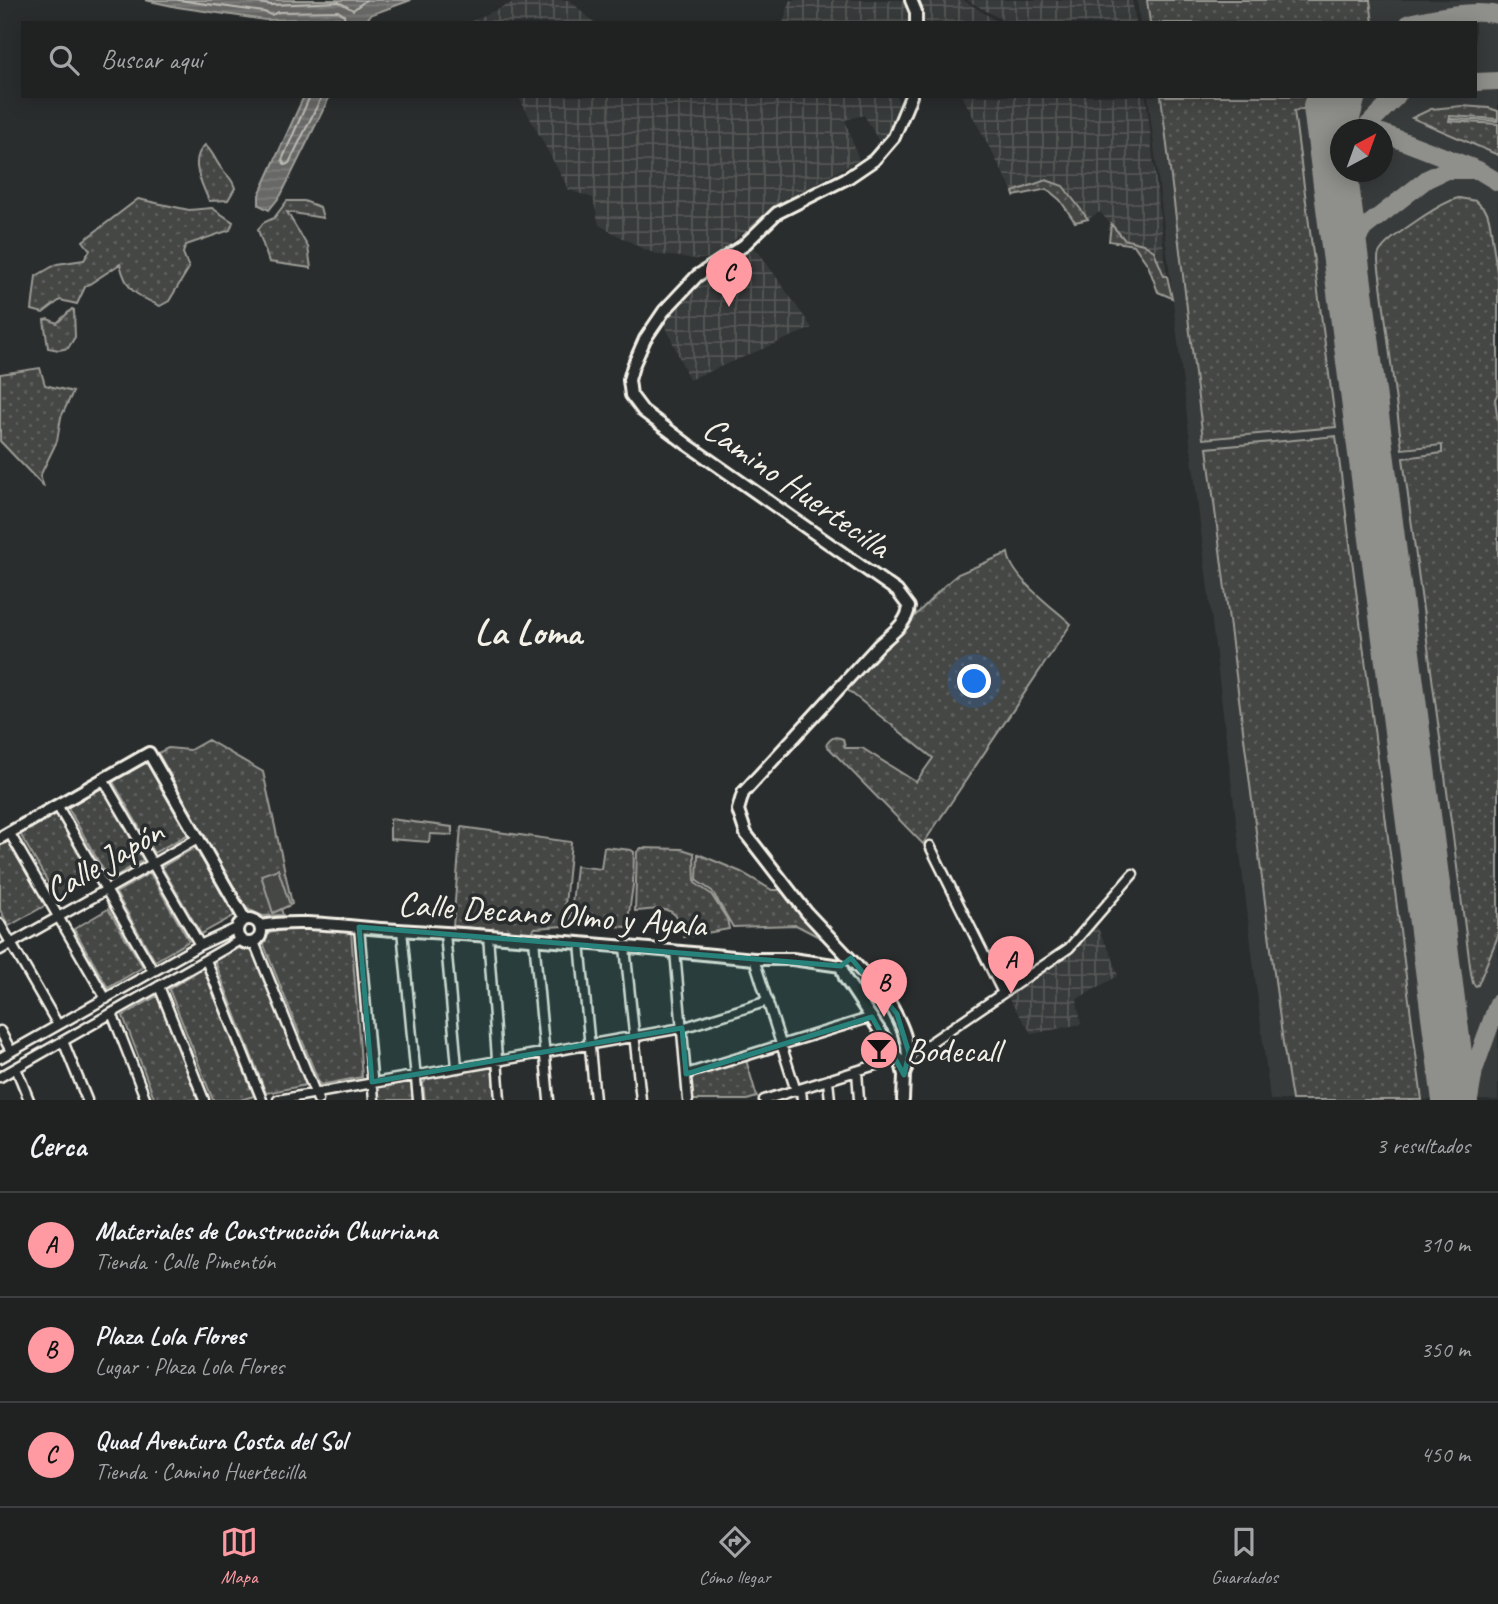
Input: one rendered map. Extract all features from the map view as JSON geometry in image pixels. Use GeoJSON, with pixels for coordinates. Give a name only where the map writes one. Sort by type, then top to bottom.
{"type":"FeatureCollection","features":[{"type":"Feature","properties":{"kind":"street"},"geometry":{"type":"LineString","coordinates":[[911,0],[916,21]]}},
{"type":"Feature","properties":{"kind":"street","name":"Camino Huertecilla"},"geometry":{"type":"LineString","coordinates":[[904,1056],[897,1014],[886,997],[784,885],[746,834],[738,810],[743,793],[908,617],[909,607],[897,591],[643,411],[631,395],[629,380],[645,339],[664,311],[696,276],[743,246],[776,213],[849,177],[874,160],[894,137],[910,98]]}},
{"type":"Feature","properties":{"kind":"street"},"geometry":{"type":"LineString","coordinates":[[106,999],[58,917],[5,835],[149,753],[198,838],[241,924]]}},
{"type":"Feature","properties":{"kind":"street"},"geometry":{"type":"LineString","coordinates":[[103,779],[200,945]]}},
{"type":"Feature","properties":{"kind":"street"},"geometry":{"type":"LineString","coordinates":[[57,805],[153,971]]}},
{"type":"Feature","properties":{"kind":"street","name":"Calle Japón"},"geometry":{"type":"LineString","coordinates":[[0,950],[198,838]]}},
{"type":"Feature","properties":{"kind":"street"},"geometry":{"type":"LineString","coordinates":[[930,846],[1003,993]]}},
{"type":"Feature","properties":{"kind":"street"},"geometry":{"type":"LineString","coordinates":[[764,1100],[857,1072],[924,1047],[1069,948],[1133,874]]}},
{"type":"Feature","properties":{"kind":"street"},"geometry":{"type":"LineString","coordinates":[[0,1058],[200,945],[241,924],[253,920],[260,926],[260,935],[254,942],[245,943],[240,940],[236,932],[241,924]]}},
{"type":"Feature","properties":{"kind":"street","name":"Calle Decano Olmo y Ayala"},"geometry":{"type":"LineString","coordinates":[[260,926],[273,924],[359,927],[534,939],[841,966]]}},
{"type":"Feature","properties":{"kind":"street"},"geometry":{"type":"LineString","coordinates":[[0,925],[58,1025]]}},
{"type":"Feature","properties":{"kind":"street"},"geometry":{"type":"LineString","coordinates":[[359,927],[373,1100]]}},
{"type":"Feature","properties":{"kind":"street"},"geometry":{"type":"LineString","coordinates":[[402,930],[418,1100]]}},
{"type":"Feature","properties":{"kind":"street"},"geometry":{"type":"LineString","coordinates":[[445,933],[457,1067]]}},
{"type":"Feature","properties":{"kind":"street"},"geometry":{"type":"LineString","coordinates":[[488,936],[500,1100]]}},
{"type":"Feature","properties":{"kind":"street"},"geometry":{"type":"LineString","coordinates":[[534,939],[549,1100]]}},
{"type":"Feature","properties":{"kind":"street"},"geometry":{"type":"LineString","coordinates":[[0,1077],[240,940]]}},
{"type":"Feature","properties":{"kind":"street"},"geometry":{"type":"LineString","coordinates":[[254,942],[316,1096]]}},
{"type":"Feature","properties":{"kind":"street"},"geometry":{"type":"LineString","coordinates":[[580,943],[595,1100]]}},
{"type":"Feature","properties":{"kind":"street"},"geometry":{"type":"LineString","coordinates":[[625,947],[641,1100]]}},
{"type":"Feature","properties":{"kind":"street"},"geometry":{"type":"LineString","coordinates":[[676,951],[688,1100]]}},
{"type":"Feature","properties":{"kind":"street"},"geometry":{"type":"LineString","coordinates":[[850,958],[841,966],[845,978],[872,1017],[909,1062],[904,1075],[904,1100]]}},
{"type":"Feature","properties":{"kind":"street"},"geometry":{"type":"LineString","coordinates":[[754,959],[781,1045],[802,1100]]}},
{"type":"Feature","properties":{"kind":"street"},"geometry":{"type":"LineString","coordinates":[[206,960],[262,1100]]}},
{"type":"Feature","properties":{"kind":"street"},"geometry":{"type":"LineString","coordinates":[[159,986],[204,1100]]}},
{"type":"Feature","properties":{"kind":"street"},"geometry":{"type":"LineString","coordinates":[[278,1100],[316,1096],[414,1074],[682,1028],[768,1001]]}},
{"type":"Feature","properties":{"kind":"street"},"geometry":{"type":"LineString","coordinates":[[112,1013],[146,1100]]}},
{"type":"Feature","properties":{"kind":"street"},"geometry":{"type":"LineString","coordinates":[[686,1074],[872,1017]]}},
{"type":"Feature","properties":{"kind":"street"},"geometry":{"type":"LineString","coordinates":[[0,1031],[12,1051]]}},
{"type":"Feature","properties":{"kind":"street"},"geometry":{"type":"LineString","coordinates":[[63,1041],[87,1100]]}},
{"type":"Feature","properties":{"kind":"street"},"geometry":{"type":"LineString","coordinates":[[16,1068],[29,1100]]}},
{"type":"Feature","properties":{"kind":"street"},"geometry":{"type":"LineString","coordinates":[[857,1072],[859,1100]]}},
{"type":"Feature","properties":{"kind":"street"},"geometry":{"type":"LineString","coordinates":[[828,1081],[830,1100]]}},
{"type":"Feature","properties":{"kind":"highlighted area"},"geometry":{"type":"Polygon","coordinates":[[[359,927],[841,966],[851,958],[897,1014],[909,1053],[904,1075],[872,1017],[686,1074],[682,1028],[372,1082],[359,927]]]}},
{"type":"Feature","properties":{"kind":"shaded area"},"geometry":{"type":"Polygon","coordinates":[[[518,0],[569,0],[593,21],[471,21],[518,0]]]}},
{"type":"Feature","properties":{"kind":"shaded area"},"geometry":{"type":"Polygon","coordinates":[[[790,0],[906,0],[909,21],[784,21],[790,0]]]}},
{"type":"Feature","properties":{"kind":"shaded area"},"geometry":{"type":"Polygon","coordinates":[[[918,0],[963,0],[997,21],[925,21],[918,11],[922,7],[918,0]]]}},
{"type":"Feature","properties":{"kind":"shaded area"},"geometry":{"type":"Polygon","coordinates":[[[967,0],[1132,0],[1136,21],[1004,21],[967,0]]]}},
{"type":"Feature","properties":{"kind":"shaded area"},"geometry":{"type":"Polygon","coordinates":[[[1137,0],[1498,0],[1498,1100],[1270,1100],[1148,98],[1477,98],[1477,21],[1140,21],[1137,0]]]}},
{"type":"Feature","properties":{"kind":"shaded area"},"geometry":{"type":"Polygon","coordinates":[[[1147,0],[1370,0],[1373,21],[1150,21],[1147,0]]]}},
{"type":"Feature","properties":{"kind":"shaded area"},"geometry":{"type":"Polygon","coordinates":[[[519,98],[898,98],[899,102],[887,138],[881,145],[864,115],[845,120],[859,160],[774,209],[749,232],[742,233],[731,243],[730,249],[717,258],[661,255],[645,250],[599,225],[593,198],[569,190],[519,98]]]}},
{"type":"Feature","properties":{"kind":"shaded area"},"geometry":{"type":"Polygon","coordinates":[[[963,98],[1146,98],[1167,276],[1164,276],[1154,251],[1143,244],[1124,239],[1100,212],[1088,219],[1063,186],[1045,180],[1013,192],[963,98]]]}},
{"type":"Feature","properties":{"kind":"shaded area"},"geometry":{"type":"Polygon","coordinates":[[[1161,98],[1349,98],[1294,111],[1336,427],[1203,439],[1161,98]]]}},
{"type":"Feature","properties":{"kind":"shaded area"},"geometry":{"type":"Polygon","coordinates":[[[1462,106],[1498,111],[1498,119],[1450,116],[1449,121],[1498,124],[1498,155],[1412,118],[1431,109],[1462,106]]]}},
{"type":"Feature","properties":{"kind":"shaded area"},"geometry":{"type":"Polygon","coordinates":[[[205,145],[234,185],[228,200],[209,201],[203,187],[197,158],[205,145]]]}},
{"type":"Feature","properties":{"kind":"shaded area"},"geometry":{"type":"Polygon","coordinates":[[[1046,180],[1063,186],[1088,219],[1075,222],[1060,200],[1047,189],[1014,196],[1013,192],[1046,180]]]}},
{"type":"Feature","properties":{"kind":"shaded area"},"geometry":{"type":"Polygon","coordinates":[[[1459,198],[1476,201],[1487,212],[1498,279],[1498,393],[1495,399],[1498,422],[1498,936],[1478,985],[1475,986],[1471,973],[1403,458],[1442,453],[1442,445],[1402,449],[1378,261],[1380,251],[1405,229],[1430,212],[1459,198]]]}},
{"type":"Feature","properties":{"kind":"shaded area"},"geometry":{"type":"Polygon","coordinates":[[[138,199],[189,210],[212,208],[233,222],[230,230],[186,245],[183,253],[189,268],[169,301],[160,306],[129,287],[120,264],[85,287],[77,304],[60,300],[43,313],[32,310],[36,276],[57,264],[84,260],[90,250],[83,241],[138,199]]]}},
{"type":"Feature","properties":{"kind":"shaded area"},"geometry":{"type":"Polygon","coordinates":[[[287,201],[304,201],[320,207],[323,218],[287,212],[308,247],[311,268],[269,262],[258,230],[263,223],[274,218],[287,201]]]}},
{"type":"Feature","properties":{"kind":"shaded area"},"geometry":{"type":"Polygon","coordinates":[[[1111,224],[1124,239],[1143,244],[1154,251],[1164,276],[1167,276],[1172,298],[1158,292],[1148,265],[1134,245],[1109,241],[1111,224]]]}},
{"type":"Feature","properties":{"kind":"shaded area"},"geometry":{"type":"Polygon","coordinates":[[[750,247],[758,251],[812,328],[689,380],[663,320],[699,280],[708,274],[729,299],[735,293],[721,266],[750,247]]]}},
{"type":"Feature","properties":{"kind":"shaded area"},"geometry":{"type":"Polygon","coordinates":[[[72,309],[75,337],[68,348],[48,348],[44,320],[57,323],[72,309]]]}},
{"type":"Feature","properties":{"kind":"shaded area"},"geometry":{"type":"Polygon","coordinates":[[[40,368],[45,385],[73,392],[61,417],[57,441],[40,476],[44,487],[0,441],[0,374],[40,368]]]}},
{"type":"Feature","properties":{"kind":"shaded area"},"geometry":{"type":"Polygon","coordinates":[[[1336,436],[1422,1100],[1292,1100],[1283,1043],[1207,448],[1336,436]]]}},
{"type":"Feature","properties":{"kind":"shaded area"},"geometry":{"type":"Polygon","coordinates":[[[1008,553],[1011,563],[1025,582],[1071,624],[923,844],[826,745],[833,738],[843,739],[845,748],[862,748],[916,782],[933,758],[845,688],[958,574],[1008,553]]]}},
{"type":"Feature","properties":{"kind":"shaded area"},"geometry":{"type":"Polygon","coordinates":[[[208,740],[263,772],[292,904],[281,909],[283,915],[263,916],[245,908],[158,753],[168,748],[190,750],[208,740]]]}},
{"type":"Feature","properties":{"kind":"shaded area"},"geometry":{"type":"Polygon","coordinates":[[[147,760],[189,834],[154,853],[112,780],[147,760]]]}},
{"type":"Feature","properties":{"kind":"shaded area"},"geometry":{"type":"Polygon","coordinates":[[[101,786],[143,860],[109,880],[67,806],[101,786]]]}},
{"type":"Feature","properties":{"kind":"shaded area"},"geometry":{"type":"Polygon","coordinates":[[[55,812],[92,878],[57,898],[19,832],[55,812]]]}},
{"type":"Feature","properties":{"kind":"shaded area"},"geometry":{"type":"Polygon","coordinates":[[[390,819],[452,827],[452,835],[430,834],[429,842],[390,839],[390,819]]]}},
{"type":"Feature","properties":{"kind":"shaded area"},"geometry":{"type":"Polygon","coordinates":[[[461,827],[571,842],[563,926],[535,928],[531,933],[453,926],[461,827]]]}},
{"type":"Feature","properties":{"kind":"shaded area"},"geometry":{"type":"Polygon","coordinates":[[[7,839],[46,905],[9,926],[0,910],[0,844],[7,839]]]}},
{"type":"Feature","properties":{"kind":"shaded area"},"geometry":{"type":"Polygon","coordinates":[[[196,847],[235,915],[201,934],[162,867],[196,847]]]}},
{"type":"Feature","properties":{"kind":"shaded area"},"geometry":{"type":"Polygon","coordinates":[[[604,847],[634,852],[627,927],[570,923],[576,866],[601,869],[604,847]]]}},
{"type":"Feature","properties":{"kind":"shaded area"},"geometry":{"type":"Polygon","coordinates":[[[641,848],[682,849],[694,853],[695,883],[711,894],[727,919],[729,929],[684,937],[678,918],[673,913],[662,909],[635,911],[637,852],[641,848]]]}},
{"type":"Feature","properties":{"kind":"shaded area"},"geometry":{"type":"Polygon","coordinates":[[[698,854],[741,872],[772,890],[782,890],[821,938],[796,925],[733,927],[712,891],[697,881],[698,854]]]}},
{"type":"Feature","properties":{"kind":"shaded area"},"geometry":{"type":"Polygon","coordinates":[[[278,869],[290,905],[273,913],[261,875],[278,869]]]}},
{"type":"Feature","properties":{"kind":"shaded area"},"geometry":{"type":"Polygon","coordinates":[[[150,873],[189,941],[155,961],[116,893],[150,873]]]}},
{"type":"Feature","properties":{"kind":"shaded area"},"geometry":{"type":"Polygon","coordinates":[[[108,909],[143,967],[108,988],[74,929],[108,909]]]}},
{"type":"Feature","properties":{"kind":"shaded area"},"geometry":{"type":"Polygon","coordinates":[[[1095,923],[1112,956],[1118,976],[1077,999],[1081,1024],[1032,1034],[1006,995],[1050,967],[1049,965],[1095,923]]]}},
{"type":"Feature","properties":{"kind":"shaded area"},"geometry":{"type":"Polygon","coordinates":[[[295,928],[351,931],[362,1077],[320,1085],[264,945],[269,933],[295,928]]]}},
{"type":"Feature","properties":{"kind":"shaded area"},"geometry":{"type":"Polygon","coordinates":[[[240,948],[253,952],[306,1085],[266,1093],[214,959],[240,948]]]}},
{"type":"Feature","properties":{"kind":"shaded area"},"geometry":{"type":"Polygon","coordinates":[[[203,968],[254,1096],[240,1100],[213,1100],[169,989],[203,968]]]}},
{"type":"Feature","properties":{"kind":"shaded area"},"geometry":{"type":"Polygon","coordinates":[[[157,996],[200,1100],[155,1100],[123,1016],[157,996]]]}},
{"type":"Feature","properties":{"kind":"shaded area"},"geometry":{"type":"Polygon","coordinates":[[[746,1060],[757,1097],[747,1100],[691,1100],[689,1077],[746,1060]]]}},
{"type":"Feature","properties":{"kind":"shaded area"},"geometry":{"type":"Polygon","coordinates":[[[492,1067],[495,1100],[425,1100],[423,1084],[428,1077],[492,1067]]]}},
{"type":"Feature","properties":{"kind":"shaded area"},"geometry":{"type":"Polygon","coordinates":[[[412,1080],[414,1100],[379,1100],[378,1087],[412,1080]]]}},
{"type":"Feature","properties":{"kind":"water"},"geometry":{"type":"Polygon","coordinates":[[[145,0],[411,0],[370,15],[367,21],[338,21],[339,18],[265,20],[145,0]]]}},
{"type":"Feature","properties":{"kind":"water"},"geometry":{"type":"Polygon","coordinates":[[[303,98],[329,98],[281,195],[269,210],[259,205],[259,195],[303,98]]]}},
{"type":"Feature","properties":{"kind":"waterway"},"geometry":{"type":"LineString","coordinates":[[1450,119],[1498,121]]}},
{"type":"Feature","properties":{"kind":"taxiway"},"geometry":{"type":"LineString","coordinates":[[1418,21],[1466,13],[1498,15]]}},
{"type":"Feature","properties":{"kind":"taxiway"},"geometry":{"type":"LineString","coordinates":[[1477,82],[1498,81]]}},
{"type":"Feature","properties":{"kind":"taxiway"},"geometry":{"type":"LineString","coordinates":[[1351,119],[1356,98]]}},
{"type":"Feature","properties":{"kind":"taxiway"},"geometry":{"type":"LineString","coordinates":[[1374,119],[1395,98]]}},
{"type":"Feature","properties":{"kind":"taxiway"},"geometry":{"type":"LineString","coordinates":[[1393,137],[1478,170],[1498,182]]}},
{"type":"Feature","properties":{"kind":"taxiway"},"geometry":{"type":"LineString","coordinates":[[1347,262],[1352,247],[1364,228],[1427,179],[1446,170],[1478,170]]}},
{"type":"Feature","properties":{"kind":"taxiway"},"geometry":{"type":"LineString","coordinates":[[1469,1100],[1474,1070],[1498,1003]]}},
{"type":"Feature","properties":{"kind":"runway"},"geometry":{"type":"LineString","coordinates":[[1326,107],[1455,1100]]}},
{"type":"Feature","properties":{"kind":"place","name":"Quad Aventura Costa del Sol"},"geometry":{"type":"Point","coordinates":[729,307]}},
{"type":"Feature","properties":{"kind":"place","name":"Materiales de Construcción Churriana"},"geometry":{"type":"Point","coordinates":[1011,994]}},
{"type":"Feature","properties":{"kind":"place","name":"Plaza Lola Flores"},"geometry":{"type":"Point","coordinates":[884,1017]}},
{"type":"Feature","properties":{"kind":"place","name":"Bodecall"},"geometry":{"type":"Point","coordinates":[879,1050]}},
{"type":"Feature","properties":{"kind":"district","name":"La Loma"},"geometry":{"type":"Point","coordinates":[528,631]}}]}
